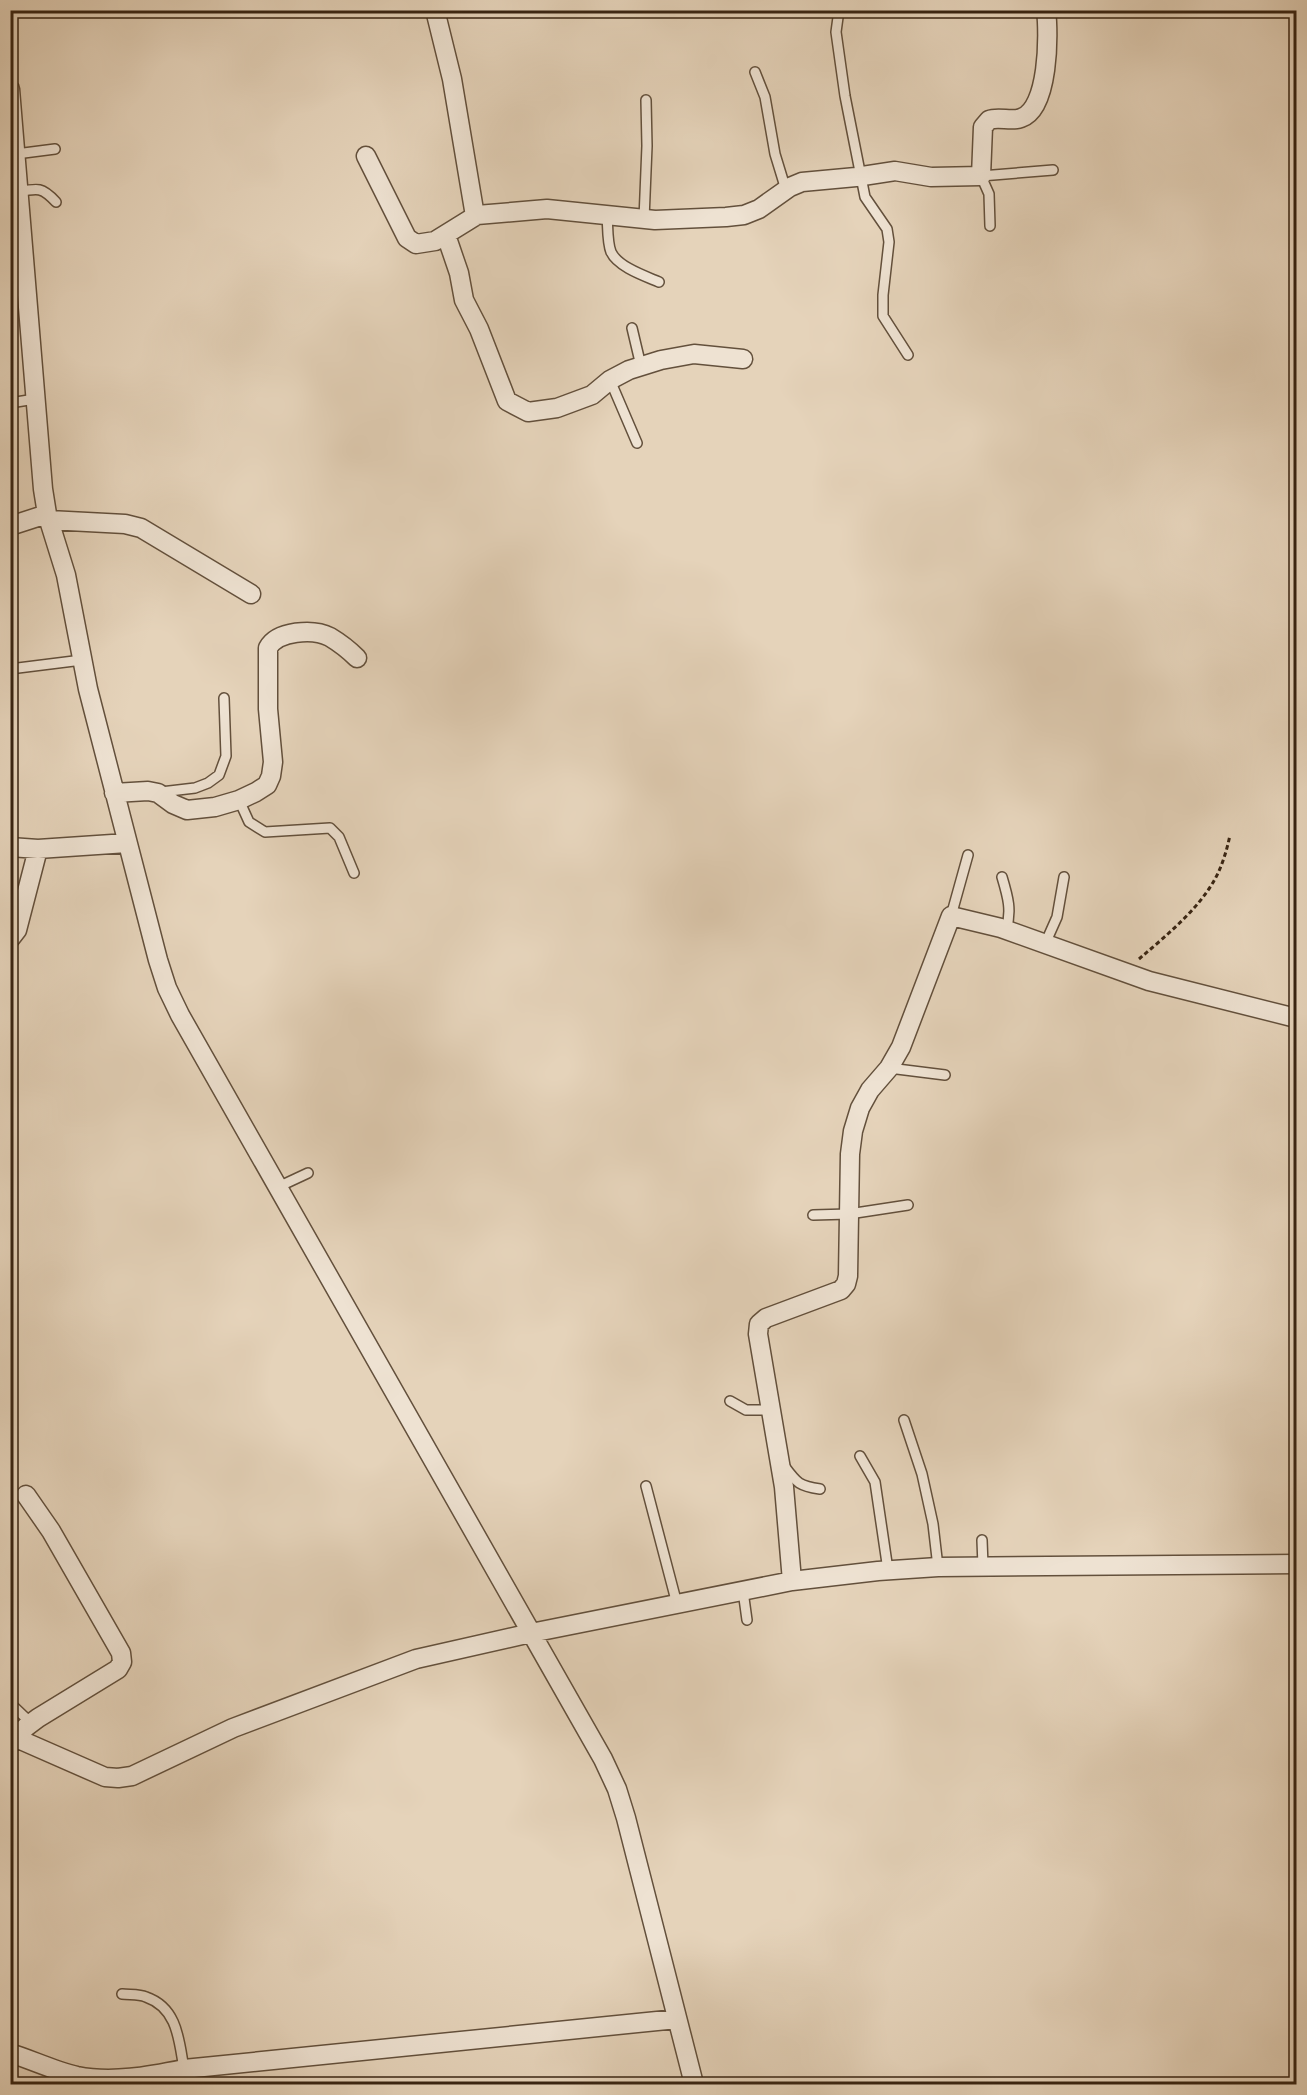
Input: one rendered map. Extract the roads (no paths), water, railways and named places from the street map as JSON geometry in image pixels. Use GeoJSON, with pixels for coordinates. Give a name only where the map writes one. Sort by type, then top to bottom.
{"type":"FeatureCollection","features":[{"type":"Feature","properties":{"kind":"street"},"geometry":{"type":"LineString","coordinates":[[435,10],[452,80],[474,210],[477,215]]}},
{"type":"Feature","properties":{"kind":"street"},"geometry":{"type":"LineString","coordinates":[[366,156],[408,238],[416,244],[435,241],[477,215],[547,209],[644,219],[726,217],[759,209],[802,182],[895,171],[931,177],[981,176],[983,128],[988,120],[1021,118],[1033,110],[1040,98],[1048,31],[1046,10]]}},
{"type":"Feature","properties":{"kind":"street"},"geometry":{"type":"LineString","coordinates":[[10,89],[18,192],[18,288],[35,399],[43,489],[48,517],[66,575],[82,660],[114,793],[167,988],[180,1016],[603,1759],[626,1818],[694,2085]]}},
{"type":"Feature","properties":{"kind":"street"},"geometry":{"type":"LineString","coordinates":[[446,235],[459,273],[464,300],[478,328],[507,401],[528,412],[557,408],[592,394],[610,380],[660,360],[694,354],[743,359]]}},
{"type":"Feature","properties":{"kind":"street"},"geometry":{"type":"LineString","coordinates":[[10,526],[48,517],[125,524],[141,528],[251,594]]}},
{"type":"Feature","properties":{"kind":"street"},"geometry":{"type":"LineString","coordinates":[[114,793],[148,791],[158,793],[173,804],[187,810],[216,807],[239,800],[267,785],[273,762],[268,709],[268,648],[271,642],[285,636],[312,633],[328,636],[357,658]]}},
{"type":"Feature","properties":{"kind":"street"},"geometry":{"type":"LineString","coordinates":[[10,847],[38,849],[127,843]]}},
{"type":"Feature","properties":{"kind":"street"},"geometry":{"type":"LineString","coordinates":[[10,939],[17,930],[38,849]]}},
{"type":"Feature","properties":{"kind":"street"},"geometry":{"type":"LineString","coordinates":[[792,1581],[784,1487],[758,1334],[759,1324],[766,1318],[841,1290],[846,1284],[850,1154],[853,1131],[860,1108],[870,1090],[889,1068],[901,1047],[951,916],[1006,930],[1170,987],[1296,1018]]}},
{"type":"Feature","properties":{"kind":"street"},"geometry":{"type":"LineString","coordinates":[[26,1495],[51,1531],[121,1653],[122,1662],[118,1669],[31,1724],[13,1741],[105,1777],[118,1779],[132,1776],[233,1728],[416,1659],[531,1633],[792,1581],[938,1567],[1296,1564]]}},
{"type":"Feature","properties":{"kind":"street"},"geometry":{"type":"LineString","coordinates":[[10,2053],[75,2075],[90,2078],[134,2078],[184,2069],[676,2019]]}},
{"type":"Feature","properties":{"kind":"lane"},"geometry":{"type":"LineString","coordinates":[[839,10],[836,32],[865,196],[887,229],[889,242],[883,316],[908,355]]}},
{"type":"Feature","properties":{"kind":"lane"},"geometry":{"type":"LineString","coordinates":[[755,72],[765,97],[775,154],[786,190]]}},
{"type":"Feature","properties":{"kind":"lane"},"geometry":{"type":"LineString","coordinates":[[644,219],[646,100]]}},
{"type":"Feature","properties":{"kind":"lane"},"geometry":{"type":"LineString","coordinates":[[13,143],[55,149]]}},
{"type":"Feature","properties":{"kind":"lane"},"geometry":{"type":"LineString","coordinates":[[990,226],[989,194],[981,176],[1053,170]]}},
{"type":"Feature","properties":{"kind":"lane"},"geometry":{"type":"LineString","coordinates":[[18,192],[42,190],[56,202]]}},
{"type":"Feature","properties":{"kind":"lane"},"geometry":{"type":"LineString","coordinates":[[607,215],[609,243],[615,258],[634,272],[659,282]]}},
{"type":"Feature","properties":{"kind":"lane"},"geometry":{"type":"LineString","coordinates":[[632,328],[641,366]]}},
{"type":"Feature","properties":{"kind":"lane"},"geometry":{"type":"LineString","coordinates":[[610,380],[637,443]]}},
{"type":"Feature","properties":{"kind":"lane"},"geometry":{"type":"LineString","coordinates":[[10,403],[35,399]]}},
{"type":"Feature","properties":{"kind":"lane"},"geometry":{"type":"LineString","coordinates":[[10,669],[82,660]]}},
{"type":"Feature","properties":{"kind":"lane"},"geometry":{"type":"LineString","coordinates":[[158,793],[195,788],[219,775],[226,756],[224,698]]}},
{"type":"Feature","properties":{"kind":"lane"},"geometry":{"type":"LineString","coordinates":[[239,800],[249,822],[265,831],[330,828],[339,837],[354,873]]}},
{"type":"Feature","properties":{"kind":"lane"},"geometry":{"type":"LineString","coordinates":[[951,916],[968,855]]}},
{"type":"Feature","properties":{"kind":"lane"},"geometry":{"type":"LineString","coordinates":[[1002,877],[1010,905],[1010,918],[1006,930]]}},
{"type":"Feature","properties":{"kind":"lane"},"geometry":{"type":"LineString","coordinates":[[1045,944],[1057,917],[1064,877]]}},
{"type":"Feature","properties":{"kind":"lane"},"geometry":{"type":"LineString","coordinates":[[889,1068],[945,1075]]}},
{"type":"Feature","properties":{"kind":"lane"},"geometry":{"type":"LineString","coordinates":[[278,1187],[308,1173]]}},
{"type":"Feature","properties":{"kind":"lane"},"geometry":{"type":"LineString","coordinates":[[813,1215],[849,1214],[908,1205]]}},
{"type":"Feature","properties":{"kind":"lane"},"geometry":{"type":"LineString","coordinates":[[730,1401],[746,1410],[771,1410]]}},
{"type":"Feature","properties":{"kind":"lane"},"geometry":{"type":"LineString","coordinates":[[904,1420],[922,1473],[933,1524],[938,1567]]}},
{"type":"Feature","properties":{"kind":"lane"},"geometry":{"type":"LineString","coordinates":[[860,1456],[875,1482],[888,1570]]}},
{"type":"Feature","properties":{"kind":"lane"},"geometry":{"type":"LineString","coordinates":[[780,1460],[795,1482],[820,1489]]}},
{"type":"Feature","properties":{"kind":"lane"},"geometry":{"type":"LineString","coordinates":[[646,1486],[676,1604]]}},
{"type":"Feature","properties":{"kind":"lane"},"geometry":{"type":"LineString","coordinates":[[982,1540],[983,1566]]}},
{"type":"Feature","properties":{"kind":"lane"},"geometry":{"type":"LineString","coordinates":[[743,1591],[747,1620]]}},
{"type":"Feature","properties":{"kind":"lane"},"geometry":{"type":"LineString","coordinates":[[10,1703],[31,1724]]}},
{"type":"Feature","properties":{"kind":"lane"},"geometry":{"type":"LineString","coordinates":[[122,1994],[146,1996],[166,2008],[178,2033],[184,2069]]}}]}
